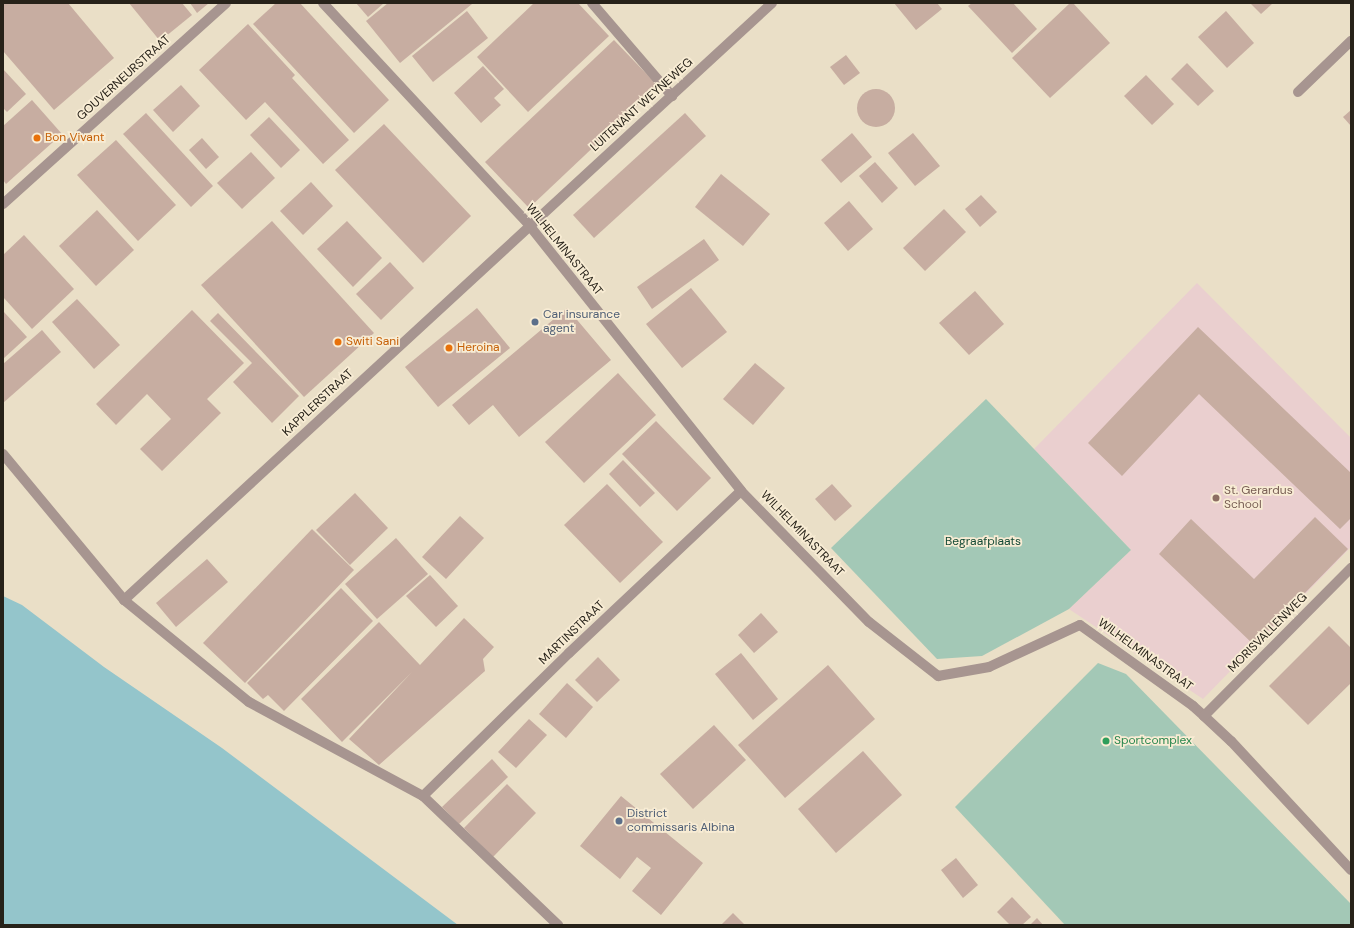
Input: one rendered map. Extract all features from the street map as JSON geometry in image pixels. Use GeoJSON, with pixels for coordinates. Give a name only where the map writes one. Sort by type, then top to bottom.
{"type":"FeatureCollection","features":[{"type":"Feature","properties":{"kind":"street","name":"GOUVERNEURSTRAAT"},"geometry":{"type":"LineString","coordinates":[[3,204],[226,3]]}},
{"type":"Feature","properties":{"kind":"street","name":"WILHELMINASTRAAT"},"geometry":{"type":"LineString","coordinates":[[323,3],[529,225],[742,491],[869,622],[938,676],[989,667],[1080,625],[1193,706],[1231,741],[1351,870]]}},
{"type":"Feature","properties":{"kind":"street"},"geometry":{"type":"LineString","coordinates":[[592,3],[672,96]]}},
{"type":"Feature","properties":{"kind":"street","name":"LUITENANT WEYNEWEG"},"geometry":{"type":"LineString","coordinates":[[529,225],[672,96],[772,3]]}},
{"type":"Feature","properties":{"kind":"street"},"geometry":{"type":"LineString","coordinates":[[1298,92],[1351,41]]}},
{"type":"Feature","properties":{"kind":"street","name":"KAPPLERSTRAAT"},"geometry":{"type":"LineString","coordinates":[[124,600],[529,225]]}},
{"type":"Feature","properties":{"kind":"street"},"geometry":{"type":"LineString","coordinates":[[3,454],[124,600],[249,702],[423,796],[558,925]]}},
{"type":"Feature","properties":{"kind":"street","name":"MARTINSTRAAT"},"geometry":{"type":"LineString","coordinates":[[423,796],[569,652],[742,491]]}},
{"type":"Feature","properties":{"kind":"street","name":"MORISVALLENWEG"},"geometry":{"type":"LineString","coordinates":[[1204,716],[1351,568]]}},
{"type":"Feature","properties":{"kind":"shaded area","name":"St. Gerardus School"},"geometry":{"type":"Polygon","coordinates":[[[1197,283],[1351,438],[1351,547],[1203,699],[1069,609],[1131,550],[1034,449],[1197,283]]]}},
{"type":"Feature","properties":{"kind":"green space","name":"Begraafplaats"},"geometry":{"type":"Polygon","coordinates":[[[986,399],[1131,550],[1069,609],[982,656],[937,659],[831,548],[986,399]]]}},
{"type":"Feature","properties":{"kind":"green space","name":"Sportcomplex"},"geometry":{"type":"Polygon","coordinates":[[[1098,663],[1126,674],[1351,904],[1351,925],[1065,925],[955,807],[1098,663]]]}},
{"type":"Feature","properties":{"kind":"water"},"geometry":{"type":"Polygon","coordinates":[[[3,596],[22,605],[104,667],[222,748],[458,925],[3,925],[3,596]]]}},
{"type":"Feature","properties":{"kind":"building"},"geometry":{"type":"Polygon","coordinates":[[[3,3],[68,3],[114,58],[54,110],[3,51],[3,3]]]}},
{"type":"Feature","properties":{"kind":"building"},"geometry":{"type":"Polygon","coordinates":[[[129,3],[182,3],[192,15],[160,41],[129,3]]]}},
{"type":"Feature","properties":{"kind":"building"},"geometry":{"type":"Polygon","coordinates":[[[190,3],[209,3],[197,13],[190,3]]]}},
{"type":"Feature","properties":{"kind":"building"},"geometry":{"type":"Polygon","coordinates":[[[276,3],[300,3],[389,100],[354,133],[253,24],[276,3]]]}},
{"type":"Feature","properties":{"kind":"building"},"geometry":{"type":"Polygon","coordinates":[[[356,3],[384,3],[368,17],[356,3]]]}},
{"type":"Feature","properties":{"kind":"building"},"geometry":{"type":"Polygon","coordinates":[[[388,3],[472,4],[400,63],[366,21],[388,3]]]}},
{"type":"Feature","properties":{"kind":"building"},"geometry":{"type":"Polygon","coordinates":[[[534,3],[578,3],[609,36],[528,112],[477,57],[534,3]]]}},
{"type":"Feature","properties":{"kind":"building"},"geometry":{"type":"Polygon","coordinates":[[[894,3],[937,3],[942,9],[916,30],[894,3]]]}},
{"type":"Feature","properties":{"kind":"building"},"geometry":{"type":"Polygon","coordinates":[[[972,3],[1013,3],[1037,29],[1012,53],[968,6],[972,3]]]}},
{"type":"Feature","properties":{"kind":"building"},"geometry":{"type":"Polygon","coordinates":[[[1070,3],[1073,3],[1110,43],[1050,98],[1012,58],[1070,3]]]}},
{"type":"Feature","properties":{"kind":"building"},"geometry":{"type":"Polygon","coordinates":[[[1250,3],[1273,3],[1261,14],[1250,3]]]}},
{"type":"Feature","properties":{"kind":"building"},"geometry":{"type":"Polygon","coordinates":[[[467,11],[488,38],[433,82],[412,56],[467,11]]]}},
{"type":"Feature","properties":{"kind":"building"},"geometry":{"type":"Polygon","coordinates":[[[1226,11],[1254,43],[1227,68],[1198,37],[1226,11]]]}},
{"type":"Feature","properties":{"kind":"building"},"geometry":{"type":"Polygon","coordinates":[[[248,24],[295,75],[292,78],[349,140],[323,164],[265,102],[246,120],[199,70],[248,24]]]}},
{"type":"Feature","properties":{"kind":"building"},"geometry":{"type":"Polygon","coordinates":[[[614,40],[658,86],[529,208],[485,162],[614,40]]]}},
{"type":"Feature","properties":{"kind":"building"},"geometry":{"type":"Polygon","coordinates":[[[846,55],[860,73],[844,85],[830,67],[846,55]]]}},
{"type":"Feature","properties":{"kind":"building"},"geometry":{"type":"Polygon","coordinates":[[[1187,63],[1214,91],[1198,106],[1171,79],[1187,63]]]}},
{"type":"Feature","properties":{"kind":"building"},"geometry":{"type":"Polygon","coordinates":[[[483,66],[504,89],[494,98],[501,105],[481,123],[454,93],[483,66]]]}},
{"type":"Feature","properties":{"kind":"building"},"geometry":{"type":"Polygon","coordinates":[[[3,69],[26,94],[7,112],[3,108],[3,69]]]}},
{"type":"Feature","properties":{"kind":"building"},"geometry":{"type":"Polygon","coordinates":[[[1146,75],[1174,104],[1152,125],[1124,96],[1146,75]]]}},
{"type":"Feature","properties":{"kind":"building"},"geometry":{"type":"Polygon","coordinates":[[[181,85],[200,106],[173,132],[153,110],[181,85]]]}},
{"type":"Feature","properties":{"kind":"building"},"geometry":{"type":"Polygon","coordinates":[[[872,89],[880,89],[887,92],[892,97],[895,108],[892,119],[887,124],[880,127],[872,127],[865,124],[860,119],[857,112],[857,104],[860,97],[865,92],[872,89]]]}},
{"type":"Feature","properties":{"kind":"building"},"geometry":{"type":"Polygon","coordinates":[[[32,100],[62,134],[6,184],[3,180],[3,126],[32,100]]]}},
{"type":"Feature","properties":{"kind":"building"},"geometry":{"type":"Polygon","coordinates":[[[1351,110],[1351,126],[1343,117],[1351,110]]]}},
{"type":"Feature","properties":{"kind":"building"},"geometry":{"type":"Polygon","coordinates":[[[146,113],[213,186],[191,207],[123,134],[146,113]]]}},
{"type":"Feature","properties":{"kind":"building"},"geometry":{"type":"Polygon","coordinates":[[[685,113],[706,136],[594,238],[573,215],[685,113]]]}},
{"type":"Feature","properties":{"kind":"building"},"geometry":{"type":"Polygon","coordinates":[[[269,117],[300,150],[281,168],[250,135],[269,117]]]}},
{"type":"Feature","properties":{"kind":"building"},"geometry":{"type":"Polygon","coordinates":[[[384,124],[471,216],[423,263],[335,170],[384,124]]]}},
{"type":"Feature","properties":{"kind":"building"},"geometry":{"type":"Polygon","coordinates":[[[852,133],[872,157],[841,183],[821,160],[852,133]]]}},
{"type":"Feature","properties":{"kind":"building"},"geometry":{"type":"Polygon","coordinates":[[[913,133],[940,166],[915,186],[888,153],[913,133]]]}},
{"type":"Feature","properties":{"kind":"building"},"geometry":{"type":"Polygon","coordinates":[[[202,138],[219,157],[206,169],[189,150],[202,138]]]}},
{"type":"Feature","properties":{"kind":"building"},"geometry":{"type":"Polygon","coordinates":[[[116,140],[176,205],[138,241],[77,175],[116,140]]]}},
{"type":"Feature","properties":{"kind":"building"},"geometry":{"type":"Polygon","coordinates":[[[251,152],[275,178],[242,209],[217,183],[251,152]]]}},
{"type":"Feature","properties":{"kind":"building"},"geometry":{"type":"Polygon","coordinates":[[[875,162],[898,188],[882,203],[859,176],[875,162]]]}},
{"type":"Feature","properties":{"kind":"building"},"geometry":{"type":"Polygon","coordinates":[[[721,174],[770,214],[743,246],[695,207],[721,174]]]}},
{"type":"Feature","properties":{"kind":"building"},"geometry":{"type":"Polygon","coordinates":[[[311,182],[333,206],[303,235],[280,211],[311,182]]]}},
{"type":"Feature","properties":{"kind":"building"},"geometry":{"type":"Polygon","coordinates":[[[981,195],[997,212],[980,227],[965,209],[981,195]]]}},
{"type":"Feature","properties":{"kind":"building"},"geometry":{"type":"Polygon","coordinates":[[[849,201],[873,229],[848,251],[824,223],[849,201]]]}},
{"type":"Feature","properties":{"kind":"building"},"geometry":{"type":"Polygon","coordinates":[[[944,209],[966,232],[925,271],[903,248],[944,209]]]}},
{"type":"Feature","properties":{"kind":"building"},"geometry":{"type":"Polygon","coordinates":[[[97,210],[134,250],[96,286],[59,246],[97,210]]]}},
{"type":"Feature","properties":{"kind":"building"},"geometry":{"type":"Polygon","coordinates":[[[272,221],[374,333],[304,397],[201,285],[272,221]]]}},
{"type":"Feature","properties":{"kind":"building"},"geometry":{"type":"Polygon","coordinates":[[[347,221],[382,258],[353,287],[317,249],[347,221]]]}},
{"type":"Feature","properties":{"kind":"building"},"geometry":{"type":"Polygon","coordinates":[[[24,235],[74,289],[32,329],[3,297],[3,255],[24,235]]]}},
{"type":"Feature","properties":{"kind":"building"},"geometry":{"type":"Polygon","coordinates":[[[704,239],[719,260],[652,309],[637,287],[704,239]]]}},
{"type":"Feature","properties":{"kind":"building"},"geometry":{"type":"Polygon","coordinates":[[[390,262],[414,288],[381,320],[356,294],[390,262]]]}},
{"type":"Feature","properties":{"kind":"building"},"geometry":{"type":"Polygon","coordinates":[[[691,288],[727,332],[682,368],[646,324],[691,288]]]}},
{"type":"Feature","properties":{"kind":"building"},"geometry":{"type":"Polygon","coordinates":[[[975,291],[1004,324],[969,355],[939,323],[975,291]]]}},
{"type":"Feature","properties":{"kind":"building"},"geometry":{"type":"Polygon","coordinates":[[[77,299],[120,345],[94,369],[52,322],[77,299]]]}},
{"type":"Feature","properties":{"kind":"building"},"geometry":{"type":"Polygon","coordinates":[[[477,308],[510,348],[438,407],[405,367],[477,308]]]}},
{"type":"Feature","properties":{"kind":"building"},"geometry":{"type":"Polygon","coordinates":[[[567,308],[611,360],[519,437],[493,405],[469,425],[452,405],[567,308]]]}},
{"type":"Feature","properties":{"kind":"building"},"geometry":{"type":"Polygon","coordinates":[[[192,310],[244,363],[207,399],[221,413],[162,471],[140,449],[171,419],[147,394],[116,425],[96,404],[192,310]]]}},
{"type":"Feature","properties":{"kind":"building"},"geometry":{"type":"Polygon","coordinates":[[[3,311],[27,337],[3,359],[3,311]]]}},
{"type":"Feature","properties":{"kind":"building"},"geometry":{"type":"Polygon","coordinates":[[[218,313],[299,396],[272,423],[233,382],[252,363],[210,321],[218,313]]]}},
{"type":"Feature","properties":{"kind":"building"},"geometry":{"type":"Polygon","coordinates":[[[1198,327],[1351,473],[1351,518],[1340,529],[1199,394],[1122,476],[1088,443],[1198,327]]]}},
{"type":"Feature","properties":{"kind":"building"},"geometry":{"type":"Polygon","coordinates":[[[42,330],[61,352],[3,403],[3,364],[42,330]]]}},
{"type":"Feature","properties":{"kind":"building"},"geometry":{"type":"Polygon","coordinates":[[[755,363],[785,388],[753,425],[723,399],[755,363]]]}},
{"type":"Feature","properties":{"kind":"building"},"geometry":{"type":"Polygon","coordinates":[[[618,373],[656,415],[584,483],[545,442],[618,373]]]}},
{"type":"Feature","properties":{"kind":"building"},"geometry":{"type":"Polygon","coordinates":[[[656,421],[711,478],[677,511],[622,454],[656,421]]]}},
{"type":"Feature","properties":{"kind":"building"},"geometry":{"type":"Polygon","coordinates":[[[623,460],[655,493],[640,507],[609,474],[623,460]]]}},
{"type":"Feature","properties":{"kind":"building"},"geometry":{"type":"Polygon","coordinates":[[[607,484],[663,542],[620,583],[564,525],[607,484]]]}},
{"type":"Feature","properties":{"kind":"building"},"geometry":{"type":"Polygon","coordinates":[[[832,484],[852,506],[835,521],[815,499],[832,484]]]}},
{"type":"Feature","properties":{"kind":"building"},"geometry":{"type":"Polygon","coordinates":[[[355,493],[388,528],[350,565],[316,530],[355,493]]]}},
{"type":"Feature","properties":{"kind":"building"},"geometry":{"type":"Polygon","coordinates":[[[460,516],[484,538],[446,579],[422,557],[460,516]]]}},
{"type":"Feature","properties":{"kind":"building"},"geometry":{"type":"Polygon","coordinates":[[[1315,517],[1348,549],[1254,645],[1159,554],[1191,519],[1254,579],[1315,517]]]}},
{"type":"Feature","properties":{"kind":"building"},"geometry":{"type":"Polygon","coordinates":[[[312,529],[354,570],[245,683],[203,643],[312,529]]]}},
{"type":"Feature","properties":{"kind":"building"},"geometry":{"type":"Polygon","coordinates":[[[396,538],[428,574],[377,619],[345,584],[396,538]]]}},
{"type":"Feature","properties":{"kind":"building"},"geometry":{"type":"Polygon","coordinates":[[[207,559],[228,582],[176,627],[156,603],[207,559]]]}},
{"type":"Feature","properties":{"kind":"building"},"geometry":{"type":"Polygon","coordinates":[[[430,575],[458,606],[436,627],[406,596],[430,575]]]}},
{"type":"Feature","properties":{"kind":"building"},"geometry":{"type":"Polygon","coordinates":[[[341,588],[373,621],[284,711],[268,695],[263,699],[247,683],[341,588]]]}},
{"type":"Feature","properties":{"kind":"building"},"geometry":{"type":"Polygon","coordinates":[[[761,613],[778,632],[754,653],[738,635],[761,613]]]}},
{"type":"Feature","properties":{"kind":"building"},"geometry":{"type":"Polygon","coordinates":[[[464,618],[494,647],[483,659],[485,671],[379,765],[349,739],[412,672],[342,742],[301,699],[379,622],[420,665],[464,618]]]}},
{"type":"Feature","properties":{"kind":"building"},"geometry":{"type":"Polygon","coordinates":[[[1329,626],[1351,648],[1351,683],[1308,725],[1269,686],[1329,626]]]}},
{"type":"Feature","properties":{"kind":"building"},"geometry":{"type":"Polygon","coordinates":[[[741,653],[778,699],[753,720],[715,674],[741,653]]]}},
{"type":"Feature","properties":{"kind":"building"},"geometry":{"type":"Polygon","coordinates":[[[598,657],[620,680],[597,702],[575,680],[598,657]]]}},
{"type":"Feature","properties":{"kind":"building"},"geometry":{"type":"Polygon","coordinates":[[[828,665],[875,719],[785,798],[738,745],[828,665]]]}},
{"type":"Feature","properties":{"kind":"building"},"geometry":{"type":"Polygon","coordinates":[[[567,683],[593,707],[566,738],[539,714],[567,683]]]}},
{"type":"Feature","properties":{"kind":"building"},"geometry":{"type":"Polygon","coordinates":[[[529,719],[547,735],[516,768],[498,752],[529,719]]]}},
{"type":"Feature","properties":{"kind":"building"},"geometry":{"type":"Polygon","coordinates":[[[714,725],[746,760],[693,809],[660,774],[714,725]]]}},
{"type":"Feature","properties":{"kind":"building"},"geometry":{"type":"Polygon","coordinates":[[[863,751],[902,795],[836,853],[798,809],[863,751]]]}},
{"type":"Feature","properties":{"kind":"building"},"geometry":{"type":"Polygon","coordinates":[[[492,759],[508,777],[459,824],[442,807],[492,759]]]}},
{"type":"Feature","properties":{"kind":"building"},"geometry":{"type":"Polygon","coordinates":[[[507,784],[536,813],[493,857],[464,828],[507,784]]]}},
{"type":"Feature","properties":{"kind":"building"},"geometry":{"type":"Polygon","coordinates":[[[621,796],[703,863],[661,915],[632,891],[651,868],[637,857],[620,879],[580,846],[621,796]]]}},
{"type":"Feature","properties":{"kind":"building"},"geometry":{"type":"Polygon","coordinates":[[[956,858],[978,885],[963,898],[941,870],[956,858]]]}},
{"type":"Feature","properties":{"kind":"building"},"geometry":{"type":"Polygon","coordinates":[[[1012,897],[1031,917],[1022,925],[1010,925],[997,912],[1012,897]]]}},
{"type":"Feature","properties":{"kind":"building"},"geometry":{"type":"Polygon","coordinates":[[[733,913],[745,925],[721,925],[733,913]]]}},
{"type":"Feature","properties":{"kind":"building"},"geometry":{"type":"Polygon","coordinates":[[[1037,918],[1043,925],[1030,925],[1037,918]]]}},
{"type":"Feature","properties":{"kind":"place","name":"Bon Vivant"},"geometry":{"type":"Point","coordinates":[37,138]}},
{"type":"Feature","properties":{"kind":"place","name":"Car insurance agent"},"geometry":{"type":"Point","coordinates":[535,322]}},
{"type":"Feature","properties":{"kind":"place","name":"Switi Sani"},"geometry":{"type":"Point","coordinates":[338,342]}},
{"type":"Feature","properties":{"kind":"place","name":"Heroina"},"geometry":{"type":"Point","coordinates":[449,348]}},
{"type":"Feature","properties":{"kind":"place","name":"St. Gerardus School"},"geometry":{"type":"Point","coordinates":[1216,498]}},
{"type":"Feature","properties":{"kind":"place","name":"Sportcomplex"},"geometry":{"type":"Point","coordinates":[1106,741]}},
{"type":"Feature","properties":{"kind":"place","name":"District commissaris Albina"},"geometry":{"type":"Point","coordinates":[619,821]}}]}
